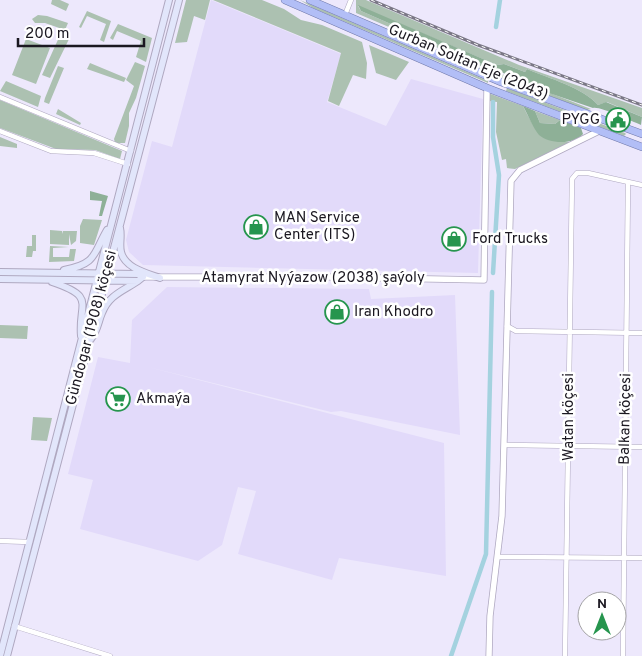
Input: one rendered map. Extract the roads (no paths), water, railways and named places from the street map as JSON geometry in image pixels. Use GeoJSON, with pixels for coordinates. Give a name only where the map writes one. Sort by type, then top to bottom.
{"type":"FeatureCollection","features":[{"type":"Feature","properties":{"kind":"highway","name":"Gurban Soltan Eje (2043)"},"geometry":{"type":"LineString","coordinates":[[285,0],[487,88],[642,147]]}},
{"type":"Feature","properties":{"kind":"highway","name":"Gurban Soltan Eje (2043)"},"geometry":{"type":"LineString","coordinates":[[310,0],[501,82],[642,134]]}},
{"type":"Feature","properties":{"kind":"highway"},"geometry":{"type":"LineString","coordinates":[[624,140],[628,137],[628,129]]}},
{"type":"Feature","properties":{"kind":"main road","name":"Gündogar (1908) köçesi"},"geometry":{"type":"LineString","coordinates":[[7,656],[33,543],[85,341],[98,277],[169,0]]}},
{"type":"Feature","properties":{"kind":"main road","name":"Gündogar (1908) köçesi"},"geometry":{"type":"LineString","coordinates":[[85,341],[106,277],[179,0]]}},
{"type":"Feature","properties":{"kind":"main road"},"geometry":{"type":"LineString","coordinates":[[131,151],[139,154]]}},
{"type":"Feature","properties":{"kind":"main road"},"geometry":{"type":"LineString","coordinates":[[47,276],[90,260],[100,248],[105,233],[112,223]]}},
{"type":"Feature","properties":{"kind":"main road"},"geometry":{"type":"LineString","coordinates":[[120,225],[122,236],[120,250],[123,257],[133,267],[160,278]]}},
{"type":"Feature","properties":{"kind":"main road","name":"Atamyrat Nyýazow (2038) şaýoly"},"geometry":{"type":"LineString","coordinates":[[0,272],[47,276],[140,279]]}},
{"type":"Feature","properties":{"kind":"main road"},"geometry":{"type":"LineString","coordinates":[[47,276],[71,289],[81,299],[84,308],[80,327],[85,341],[97,331],[101,315],[110,299],[140,279]]}},
{"type":"Feature","properties":{"kind":"main road","name":"Atamyrat Nyýazow (2038) şaýoly"},"geometry":{"type":"LineString","coordinates":[[0,279],[47,276]]}},
{"type":"Feature","properties":{"kind":"main road","name":"Gündogar (1908) köçesi"},"geometry":{"type":"LineString","coordinates":[[0,656],[33,543]]}},
{"type":"Feature","properties":{"kind":"street"},"geometry":{"type":"LineString","coordinates":[[345,15],[351,0]]}},
{"type":"Feature","properties":{"kind":"street","name":"Atamyrat Nyýazow (2038) şaýoly"},"geometry":{"type":"LineString","coordinates":[[140,279],[329,277],[484,280],[487,88]]}},
{"type":"Feature","properties":{"kind":"street"},"geometry":{"type":"LineString","coordinates":[[0,97],[131,151]]}},
{"type":"Feature","properties":{"kind":"street"},"geometry":{"type":"LineString","coordinates":[[0,131],[51,151],[94,153],[128,164]]}},
{"type":"Feature","properties":{"kind":"street"},"geometry":{"type":"LineString","coordinates":[[489,656],[490,616],[502,516],[513,178],[520,170],[599,131]]}},
{"type":"Feature","properties":{"kind":"street","name":"Watan köçesi"},"geometry":{"type":"LineString","coordinates":[[565,656],[572,179],[575,174],[584,172],[628,183]]}},
{"type":"Feature","properties":{"kind":"street"},"geometry":{"type":"LineString","coordinates":[[628,183],[642,185]]}},
{"type":"Feature","properties":{"kind":"street","name":"Balkan köçesi"},"geometry":{"type":"LineString","coordinates":[[623,656],[628,183]]}},
{"type":"Feature","properties":{"kind":"street"},"geometry":{"type":"LineString","coordinates":[[508,326],[516,331],[642,333]]}},
{"type":"Feature","properties":{"kind":"street"},"geometry":{"type":"LineString","coordinates":[[505,445],[642,447]]}},
{"type":"Feature","properties":{"kind":"street"},"geometry":{"type":"LineString","coordinates":[[0,541],[33,543]]}},
{"type":"Feature","properties":{"kind":"street"},"geometry":{"type":"LineString","coordinates":[[498,557],[642,558]]}},
{"type":"Feature","properties":{"kind":"street"},"geometry":{"type":"LineString","coordinates":[[14,626],[110,656]]}},
{"type":"Feature","properties":{"kind":"waterway"},"geometry":{"type":"LineString","coordinates":[[496,27],[500,0]]}},
{"type":"Feature","properties":{"kind":"waterway"},"geometry":{"type":"LineString","coordinates":[[493,102],[493,137],[499,175],[493,273]]}},
{"type":"Feature","properties":{"kind":"waterway"},"geometry":{"type":"LineString","coordinates":[[451,656],[486,554],[492,292]]}},
{"type":"Feature","properties":{"kind":"railway"},"geometry":{"type":"LineString","coordinates":[[371,0],[478,45],[642,105]]}},
{"type":"Feature","properties":{"kind":"place","name":"PYGG"},"geometry":{"type":"Point","coordinates":[618,120]}},
{"type":"Feature","properties":{"kind":"place","name":"MAN Service Center (ITS)"},"geometry":{"type":"Point","coordinates":[256,227]}},
{"type":"Feature","properties":{"kind":"place","name":"Ford Trucks"},"geometry":{"type":"Point","coordinates":[454,239]}},
{"type":"Feature","properties":{"kind":"place","name":"Iran Khodro"},"geometry":{"type":"Point","coordinates":[337,312]}},
{"type":"Feature","properties":{"kind":"place","name":"Аkmaýa"},"geometry":{"type":"Point","coordinates":[118,399]}}]}
